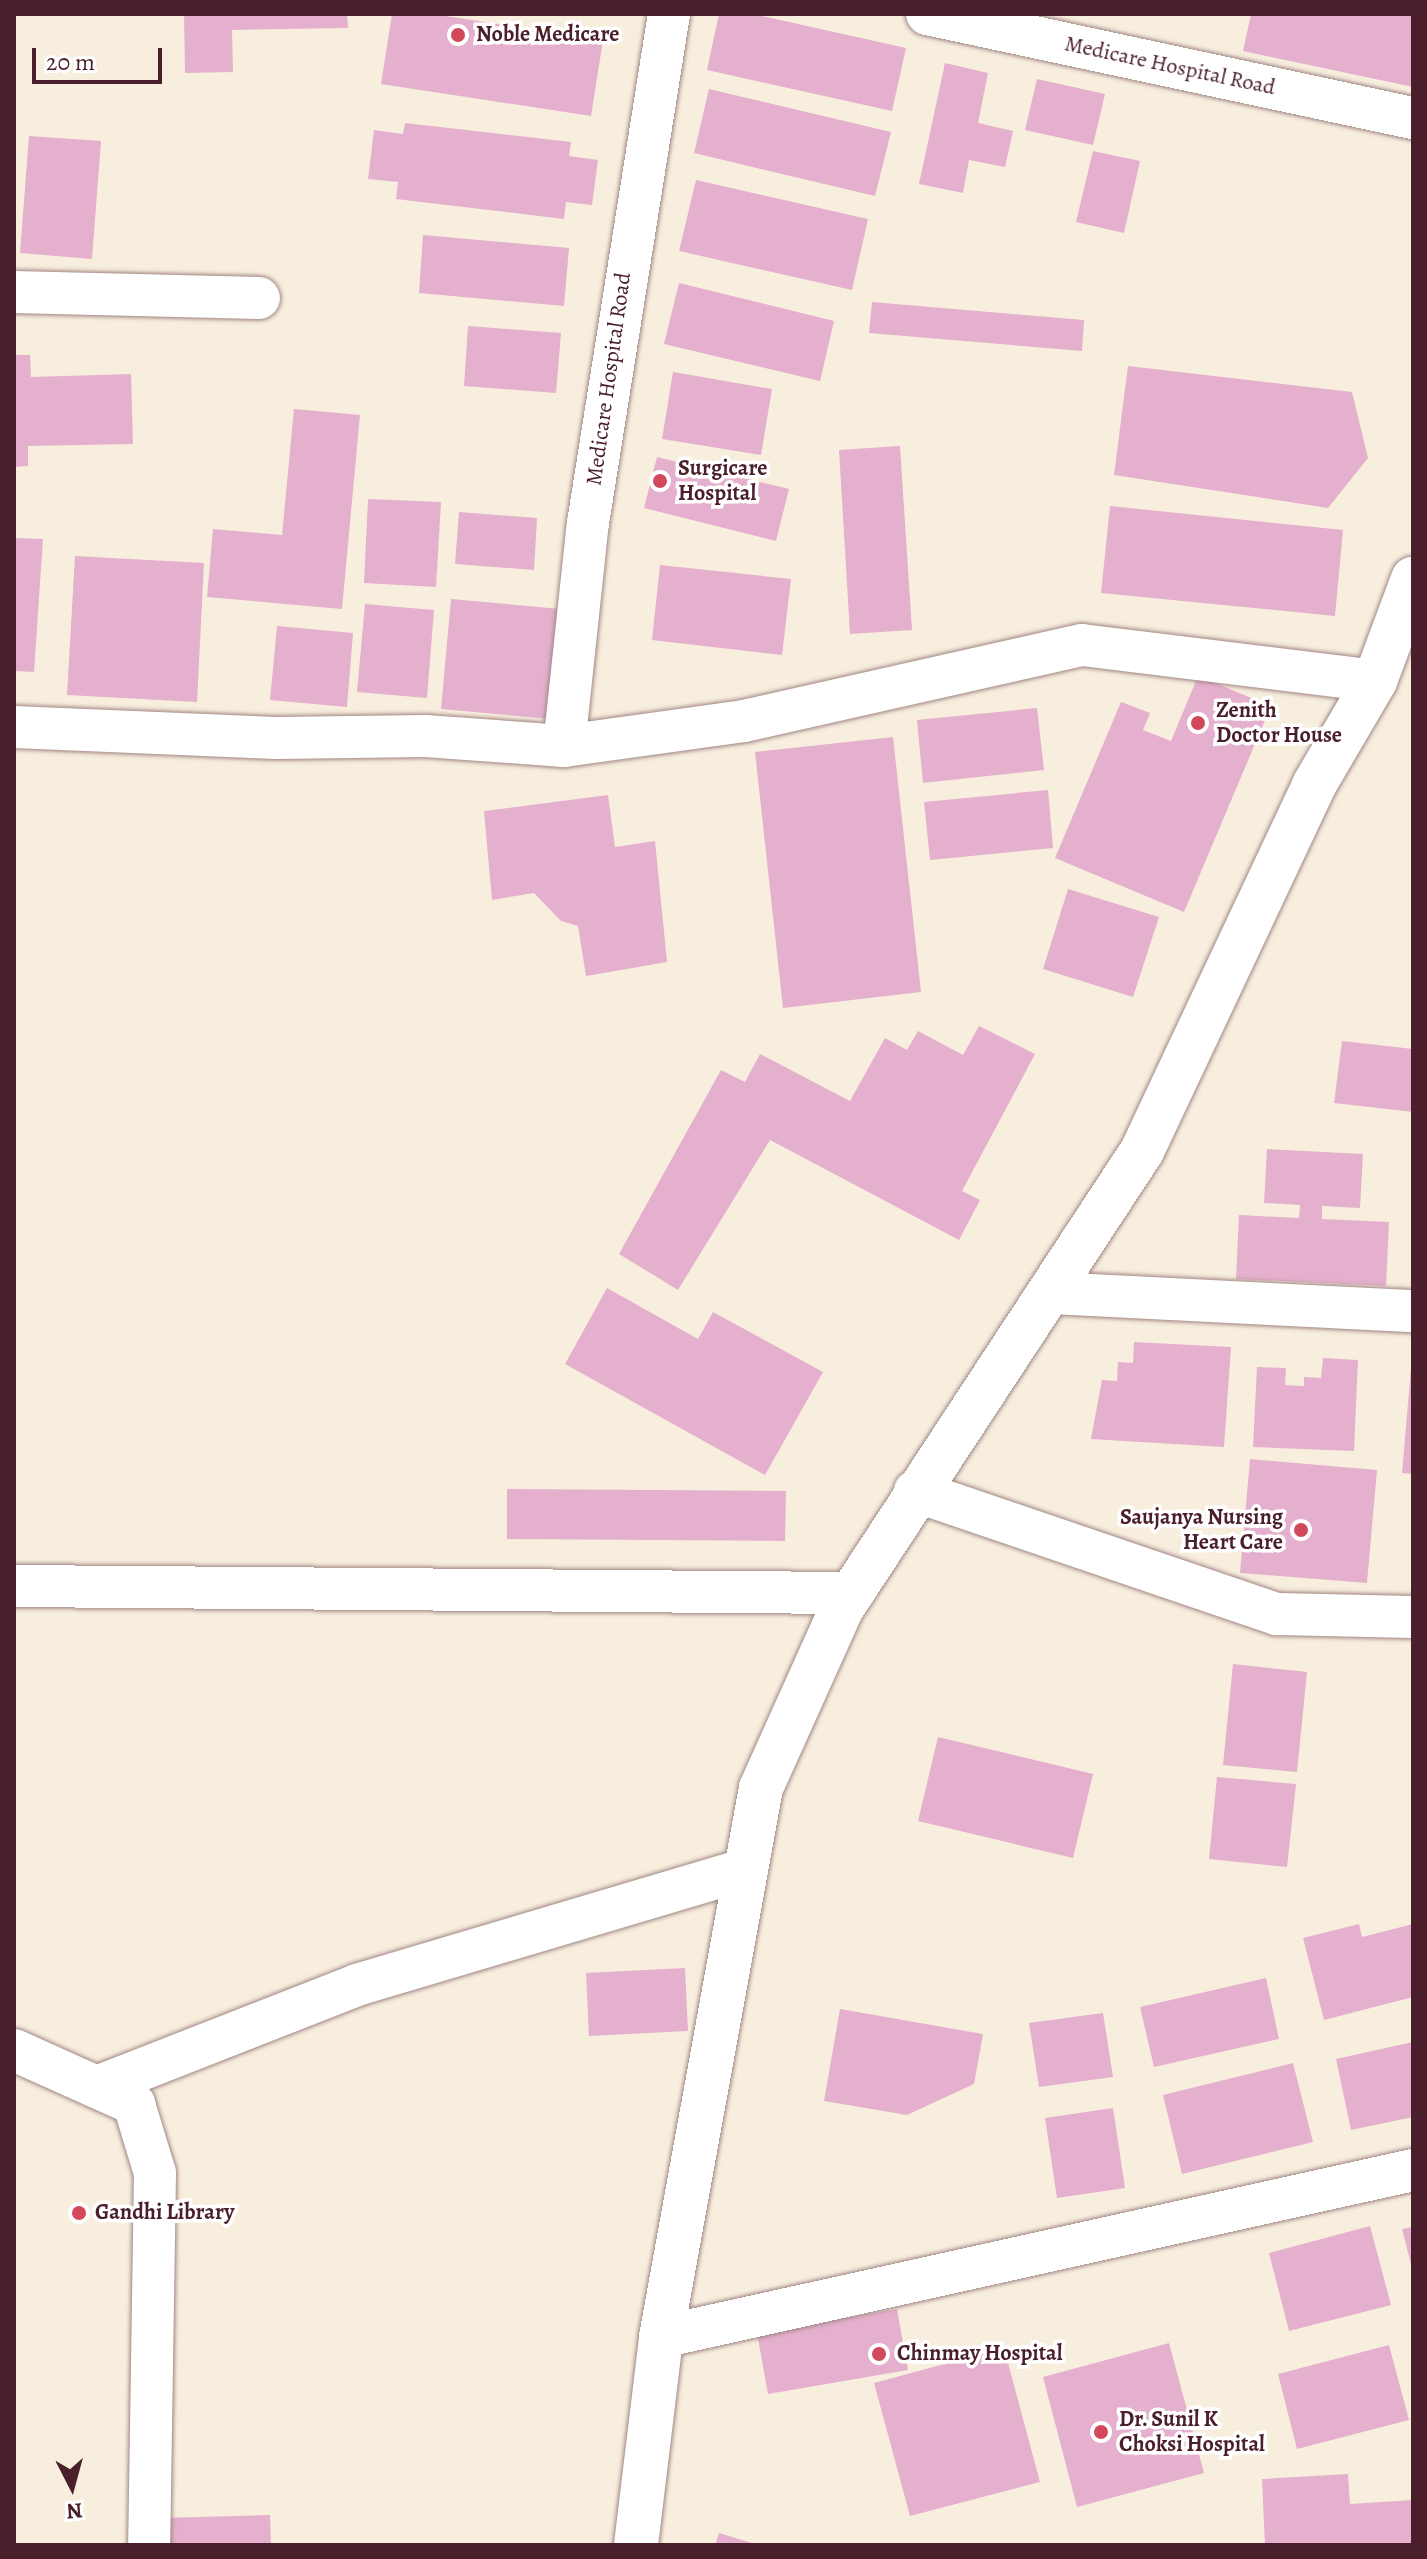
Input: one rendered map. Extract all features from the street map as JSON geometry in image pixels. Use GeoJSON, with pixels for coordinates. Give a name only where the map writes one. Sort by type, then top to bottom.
{"type":"FeatureCollection","features":[{"type":"Feature","properties":{"kind":"street","name":"Medicare Hospital Road"},"geometry":{"type":"LineString","coordinates":[[564,746],[593,493],[669,14]]}},
{"type":"Feature","properties":{"kind":"street","name":"Medicare Hospital Road"},"geometry":{"type":"LineString","coordinates":[[927,14],[1413,118]]}},
{"type":"Feature","properties":{"kind":"street"},"geometry":{"type":"LineString","coordinates":[[14,292],[259,298]]}},
{"type":"Feature","properties":{"kind":"street"},"geometry":{"type":"LineString","coordinates":[[636,2545],[661,2337],[761,1788],[852,1593],[915,1491],[1053,1293],[1142,1151],[1314,785],[1375,681],[1413,579]]}},
{"type":"Feature","properties":{"kind":"street"},"geometry":{"type":"LineString","coordinates":[[14,727],[276,738],[425,736],[564,746],[744,721],[1082,645],[1375,681]]}},
{"type":"Feature","properties":{"kind":"street"},"geometry":{"type":"LineString","coordinates":[[1053,1293],[1413,1311]]}},
{"type":"Feature","properties":{"kind":"street"},"geometry":{"type":"LineString","coordinates":[[915,1491],[1277,1614],[1413,1617]]}},
{"type":"Feature","properties":{"kind":"street"},"geometry":{"type":"LineString","coordinates":[[14,1586],[852,1593]]}},
{"type":"Feature","properties":{"kind":"street"},"geometry":{"type":"LineString","coordinates":[[97,2087],[357,1985],[746,1869]]}},
{"type":"Feature","properties":{"kind":"street"},"geometry":{"type":"LineString","coordinates":[[14,2050],[134,2104],[155,2173],[143,2544]]}},
{"type":"Feature","properties":{"kind":"street"},"geometry":{"type":"LineString","coordinates":[[661,2337],[1413,2170]]}},
{"type":"Feature","properties":{"kind":"building"},"geometry":{"type":"Polygon","coordinates":[[[184,14],[347,14],[348,28],[232,30],[233,72],[185,73],[184,14]]]}},
{"type":"Feature","properties":{"kind":"building"},"geometry":{"type":"Polygon","coordinates":[[[392,14],[432,14],[603,40],[591,116],[381,84],[392,14]]]}},
{"type":"Feature","properties":{"kind":"building"},"geometry":{"type":"Polygon","coordinates":[[[719,14],[753,14],[906,48],[892,111],[707,70],[719,14]]]}},
{"type":"Feature","properties":{"kind":"building"},"geometry":{"type":"Polygon","coordinates":[[[1251,14],[1413,14],[1413,87],[1243,51],[1251,14]]]}},
{"type":"Feature","properties":{"kind":"building"},"geometry":{"type":"Polygon","coordinates":[[[945,63],[988,73],[978,123],[1013,131],[1005,167],[969,160],[963,193],[919,184],[945,63]]]}},
{"type":"Feature","properties":{"kind":"building"},"geometry":{"type":"Polygon","coordinates":[[[1037,79],[1105,94],[1093,145],[1025,130],[1037,79]]]}},
{"type":"Feature","properties":{"kind":"building"},"geometry":{"type":"Polygon","coordinates":[[[709,89],[891,132],[875,196],[694,153],[709,89]]]}},
{"type":"Feature","properties":{"kind":"building"},"geometry":{"type":"Polygon","coordinates":[[[405,123],[571,142],[569,156],[598,160],[592,205],[566,202],[564,219],[396,199],[398,182],[368,179],[374,130],[403,134],[405,123]]]}},
{"type":"Feature","properties":{"kind":"building"},"geometry":{"type":"Polygon","coordinates":[[[29,136],[101,141],[92,259],[20,253],[29,136]]]}},
{"type":"Feature","properties":{"kind":"building"},"geometry":{"type":"Polygon","coordinates":[[[1093,151],[1140,161],[1124,233],[1076,222],[1093,151]]]}},
{"type":"Feature","properties":{"kind":"building"},"geometry":{"type":"Polygon","coordinates":[[[696,180],[868,219],[852,290],[679,251],[696,180]]]}},
{"type":"Feature","properties":{"kind":"building"},"geometry":{"type":"Polygon","coordinates":[[[423,235],[569,248],[564,306],[419,293],[423,235]]]}},
{"type":"Feature","properties":{"kind":"building"},"geometry":{"type":"Polygon","coordinates":[[[679,283],[834,321],[820,381],[664,344],[679,283]]]}},
{"type":"Feature","properties":{"kind":"building"},"geometry":{"type":"Polygon","coordinates":[[[872,302],[1084,320],[1082,351],[869,333],[872,302]]]}},
{"type":"Feature","properties":{"kind":"building"},"geometry":{"type":"Polygon","coordinates":[[[468,326],[561,333],[556,393],[464,386],[468,326]]]}},
{"type":"Feature","properties":{"kind":"building"},"geometry":{"type":"Polygon","coordinates":[[[14,355],[30,355],[31,377],[131,374],[133,444],[28,446],[28,466],[14,467],[14,355]]]}},
{"type":"Feature","properties":{"kind":"building"},"geometry":{"type":"Polygon","coordinates":[[[1128,366],[1352,392],[1368,458],[1328,508],[1114,475],[1128,366]]]}},
{"type":"Feature","properties":{"kind":"building"},"geometry":{"type":"Polygon","coordinates":[[[673,372],[772,389],[761,455],[662,439],[673,372]]]}},
{"type":"Feature","properties":{"kind":"building"},"geometry":{"type":"Polygon","coordinates":[[[294,409],[360,415],[342,609],[207,597],[213,529],[282,535],[294,409]]]}},
{"type":"Feature","properties":{"kind":"building"},"geometry":{"type":"Polygon","coordinates":[[[900,446],[912,630],[850,634],[839,450],[900,446]]]}},
{"type":"Feature","properties":{"kind":"building"},"geometry":{"type":"Polygon","coordinates":[[[657,457],[789,489],[776,541],[644,508],[657,457]]]}},
{"type":"Feature","properties":{"kind":"building"},"geometry":{"type":"Polygon","coordinates":[[[368,499],[441,502],[436,587],[364,583],[368,499]]]}},
{"type":"Feature","properties":{"kind":"building"},"geometry":{"type":"Polygon","coordinates":[[[1110,506],[1343,530],[1335,616],[1101,593],[1110,506]]]}},
{"type":"Feature","properties":{"kind":"building"},"geometry":{"type":"Polygon","coordinates":[[[459,512],[537,518],[534,570],[455,564],[459,512]]]}},
{"type":"Feature","properties":{"kind":"building"},"geometry":{"type":"Polygon","coordinates":[[[14,538],[43,539],[34,672],[14,671],[14,538]]]}},
{"type":"Feature","properties":{"kind":"building"},"geometry":{"type":"Polygon","coordinates":[[[75,556],[204,563],[197,702],[67,695],[75,556]]]}},
{"type":"Feature","properties":{"kind":"building"},"geometry":{"type":"Polygon","coordinates":[[[660,565],[791,579],[782,655],[652,640],[660,565]]]}},
{"type":"Feature","properties":{"kind":"building"},"geometry":{"type":"Polygon","coordinates":[[[451,599],[561,609],[550,719],[441,709],[451,599]]]}},
{"type":"Feature","properties":{"kind":"building"},"geometry":{"type":"Polygon","coordinates":[[[365,604],[434,610],[427,698],[357,692],[365,604]]]}},
{"type":"Feature","properties":{"kind":"building"},"geometry":{"type":"Polygon","coordinates":[[[277,626],[353,633],[347,707],[270,700],[277,626]]]}},
{"type":"Feature","properties":{"kind":"building"},"geometry":{"type":"Polygon","coordinates":[[[1198,676],[1271,706],[1184,912],[1055,858],[1121,702],[1150,713],[1143,730],[1171,741],[1198,676]]]}},
{"type":"Feature","properties":{"kind":"building"},"geometry":{"type":"Polygon","coordinates":[[[1037,708],[1044,770],[923,783],[917,720],[1037,708]]]}},
{"type":"Feature","properties":{"kind":"building"},"geometry":{"type":"Polygon","coordinates":[[[893,737],[921,992],[783,1008],[755,752],[893,737]]]}},
{"type":"Feature","properties":{"kind":"building"},"geometry":{"type":"Polygon","coordinates":[[[1048,790],[1053,848],[930,860],[924,802],[1048,790]]]}},
{"type":"Feature","properties":{"kind":"building"},"geometry":{"type":"Polygon","coordinates":[[[608,795],[615,847],[655,841],[667,962],[586,976],[578,926],[561,921],[534,893],[492,900],[484,811],[608,795]]]}},
{"type":"Feature","properties":{"kind":"building"},"geometry":{"type":"Polygon","coordinates":[[[1068,889],[1159,917],[1133,997],[1043,969],[1068,889]]]}},
{"type":"Feature","properties":{"kind":"building"},"geometry":{"type":"Polygon","coordinates":[[[979,1026],[1035,1054],[962,1191],[980,1200],[959,1240],[770,1140],[678,1290],[619,1254],[721,1070],[745,1082],[760,1054],[850,1101],[885,1038],[907,1050],[918,1031],[963,1055],[979,1026]]]}},
{"type":"Feature","properties":{"kind":"building"},"geometry":{"type":"Polygon","coordinates":[[[1342,1041],[1413,1049],[1413,1112],[1334,1103],[1342,1041]]]}},
{"type":"Feature","properties":{"kind":"building"},"geometry":{"type":"Polygon","coordinates":[[[1267,1149],[1363,1154],[1360,1208],[1322,1206],[1322,1219],[1389,1222],[1386,1286],[1236,1279],[1239,1215],[1299,1218],[1300,1205],[1264,1203],[1267,1149]]]}},
{"type":"Feature","properties":{"kind":"building"},"geometry":{"type":"Polygon","coordinates":[[[607,1288],[698,1339],[713,1312],[823,1372],[765,1475],[565,1364],[607,1288]]]}},
{"type":"Feature","properties":{"kind":"building"},"geometry":{"type":"Polygon","coordinates":[[[1134,1342],[1231,1347],[1224,1447],[1091,1439],[1102,1380],[1117,1381],[1118,1362],[1133,1363],[1134,1342]]]}},
{"type":"Feature","properties":{"kind":"building"},"geometry":{"type":"Polygon","coordinates":[[[1323,1358],[1358,1360],[1354,1451],[1253,1447],[1257,1367],[1286,1368],[1285,1385],[1304,1386],[1304,1377],[1321,1378],[1323,1358]]]}},
{"type":"Feature","properties":{"kind":"building"},"geometry":{"type":"Polygon","coordinates":[[[1413,1368],[1413,1474],[1402,1473],[1413,1368]]]}},
{"type":"Feature","properties":{"kind":"building"},"geometry":{"type":"Polygon","coordinates":[[[1250,1459],[1377,1470],[1367,1583],[1240,1573],[1250,1459]]]}},
{"type":"Feature","properties":{"kind":"building"},"geometry":{"type":"Polygon","coordinates":[[[507,1489],[786,1491],[785,1541],[507,1539],[507,1489]]]}},
{"type":"Feature","properties":{"kind":"building"},"geometry":{"type":"Polygon","coordinates":[[[1233,1664],[1307,1672],[1297,1772],[1223,1765],[1233,1664]]]}},
{"type":"Feature","properties":{"kind":"building"},"geometry":{"type":"Polygon","coordinates":[[[938,1737],[1093,1774],[1073,1858],[918,1821],[938,1737]]]}},
{"type":"Feature","properties":{"kind":"building"},"geometry":{"type":"Polygon","coordinates":[[[1217,1777],[1296,1784],[1287,1867],[1209,1859],[1217,1777]]]}},
{"type":"Feature","properties":{"kind":"building"},"geometry":{"type":"Polygon","coordinates":[[[1359,1924],[1362,1937],[1413,1924],[1413,1997],[1324,2020],[1303,1938],[1359,1924]]]}},
{"type":"Feature","properties":{"kind":"building"},"geometry":{"type":"Polygon","coordinates":[[[685,1968],[688,2031],[589,2036],[586,1973],[685,1968]]]}},
{"type":"Feature","properties":{"kind":"building"},"geometry":{"type":"Polygon","coordinates":[[[1266,1978],[1279,2039],[1154,2067],[1140,2007],[1266,1978]]]}},
{"type":"Feature","properties":{"kind":"building"},"geometry":{"type":"Polygon","coordinates":[[[840,2009],[983,2034],[974,2084],[907,2115],[824,2101],[840,2009]]]}},
{"type":"Feature","properties":{"kind":"building"},"geometry":{"type":"Polygon","coordinates":[[[1103,2013],[1113,2077],[1039,2087],[1029,2023],[1103,2013]]]}},
{"type":"Feature","properties":{"kind":"building"},"geometry":{"type":"Polygon","coordinates":[[[1413,2042],[1413,2117],[1351,2130],[1336,2059],[1413,2042]]]}},
{"type":"Feature","properties":{"kind":"building"},"geometry":{"type":"Polygon","coordinates":[[[1293,2063],[1313,2142],[1182,2174],[1163,2095],[1293,2063]]]}},
{"type":"Feature","properties":{"kind":"building"},"geometry":{"type":"Polygon","coordinates":[[[1113,2108],[1125,2188],[1057,2198],[1045,2118],[1113,2108]]]}},
{"type":"Feature","properties":{"kind":"building"},"geometry":{"type":"Polygon","coordinates":[[[1370,2226],[1391,2305],[1289,2331],[1269,2253],[1370,2226]]]}},
{"type":"Feature","properties":{"kind":"building"},"geometry":{"type":"Polygon","coordinates":[[[1413,2227],[1413,2268],[1412,2268],[1402,2229],[1413,2227]]]}},
{"type":"Feature","properties":{"kind":"building"},"geometry":{"type":"Polygon","coordinates":[[[897,2309],[908,2370],[768,2394],[757,2333],[897,2309]]]}},
{"type":"Feature","properties":{"kind":"building"},"geometry":{"type":"Polygon","coordinates":[[[1169,2343],[1204,2473],[1077,2507],[1043,2377],[1169,2343]]]}},
{"type":"Feature","properties":{"kind":"building"},"geometry":{"type":"Polygon","coordinates":[[[1389,2345],[1409,2420],[1297,2449],[1278,2374],[1389,2345]]]}},
{"type":"Feature","properties":{"kind":"building"},"geometry":{"type":"Polygon","coordinates":[[[1004,2348],[1040,2482],[910,2516],[874,2383],[1004,2348]]]}},
{"type":"Feature","properties":{"kind":"building"},"geometry":{"type":"Polygon","coordinates":[[[1348,2474],[1350,2504],[1413,2500],[1413,2545],[1265,2545],[1262,2479],[1348,2474]]]}},
{"type":"Feature","properties":{"kind":"building"},"geometry":{"type":"Polygon","coordinates":[[[270,2515],[271,2545],[160,2545],[159,2518],[270,2515]]]}},
{"type":"Feature","properties":{"kind":"building"},"geometry":{"type":"Polygon","coordinates":[[[719,2533],[755,2544],[755,2545],[715,2545],[719,2533]]]}},
{"type":"Feature","properties":{"kind":"place","name":"Noble Medicare"},"geometry":{"type":"Point","coordinates":[458,35]}},
{"type":"Feature","properties":{"kind":"place","name":"Surgicare Hospital"},"geometry":{"type":"Point","coordinates":[660,481]}},
{"type":"Feature","properties":{"kind":"place","name":"Zenith Doctor House"},"geometry":{"type":"Point","coordinates":[1198,723]}},
{"type":"Feature","properties":{"kind":"place","name":"Saujanya Nursing Heart Care"},"geometry":{"type":"Point","coordinates":[1301,1530]}},
{"type":"Feature","properties":{"kind":"place","name":"Gandhi Library"},"geometry":{"type":"Point","coordinates":[79,2213]}},
{"type":"Feature","properties":{"kind":"place","name":"Chinmay Hospital"},"geometry":{"type":"Point","coordinates":[879,2354]}},
{"type":"Feature","properties":{"kind":"place","name":"Dr. Sunil K Choksi Hospital"},"geometry":{"type":"Point","coordinates":[1101,2432]}}]}
